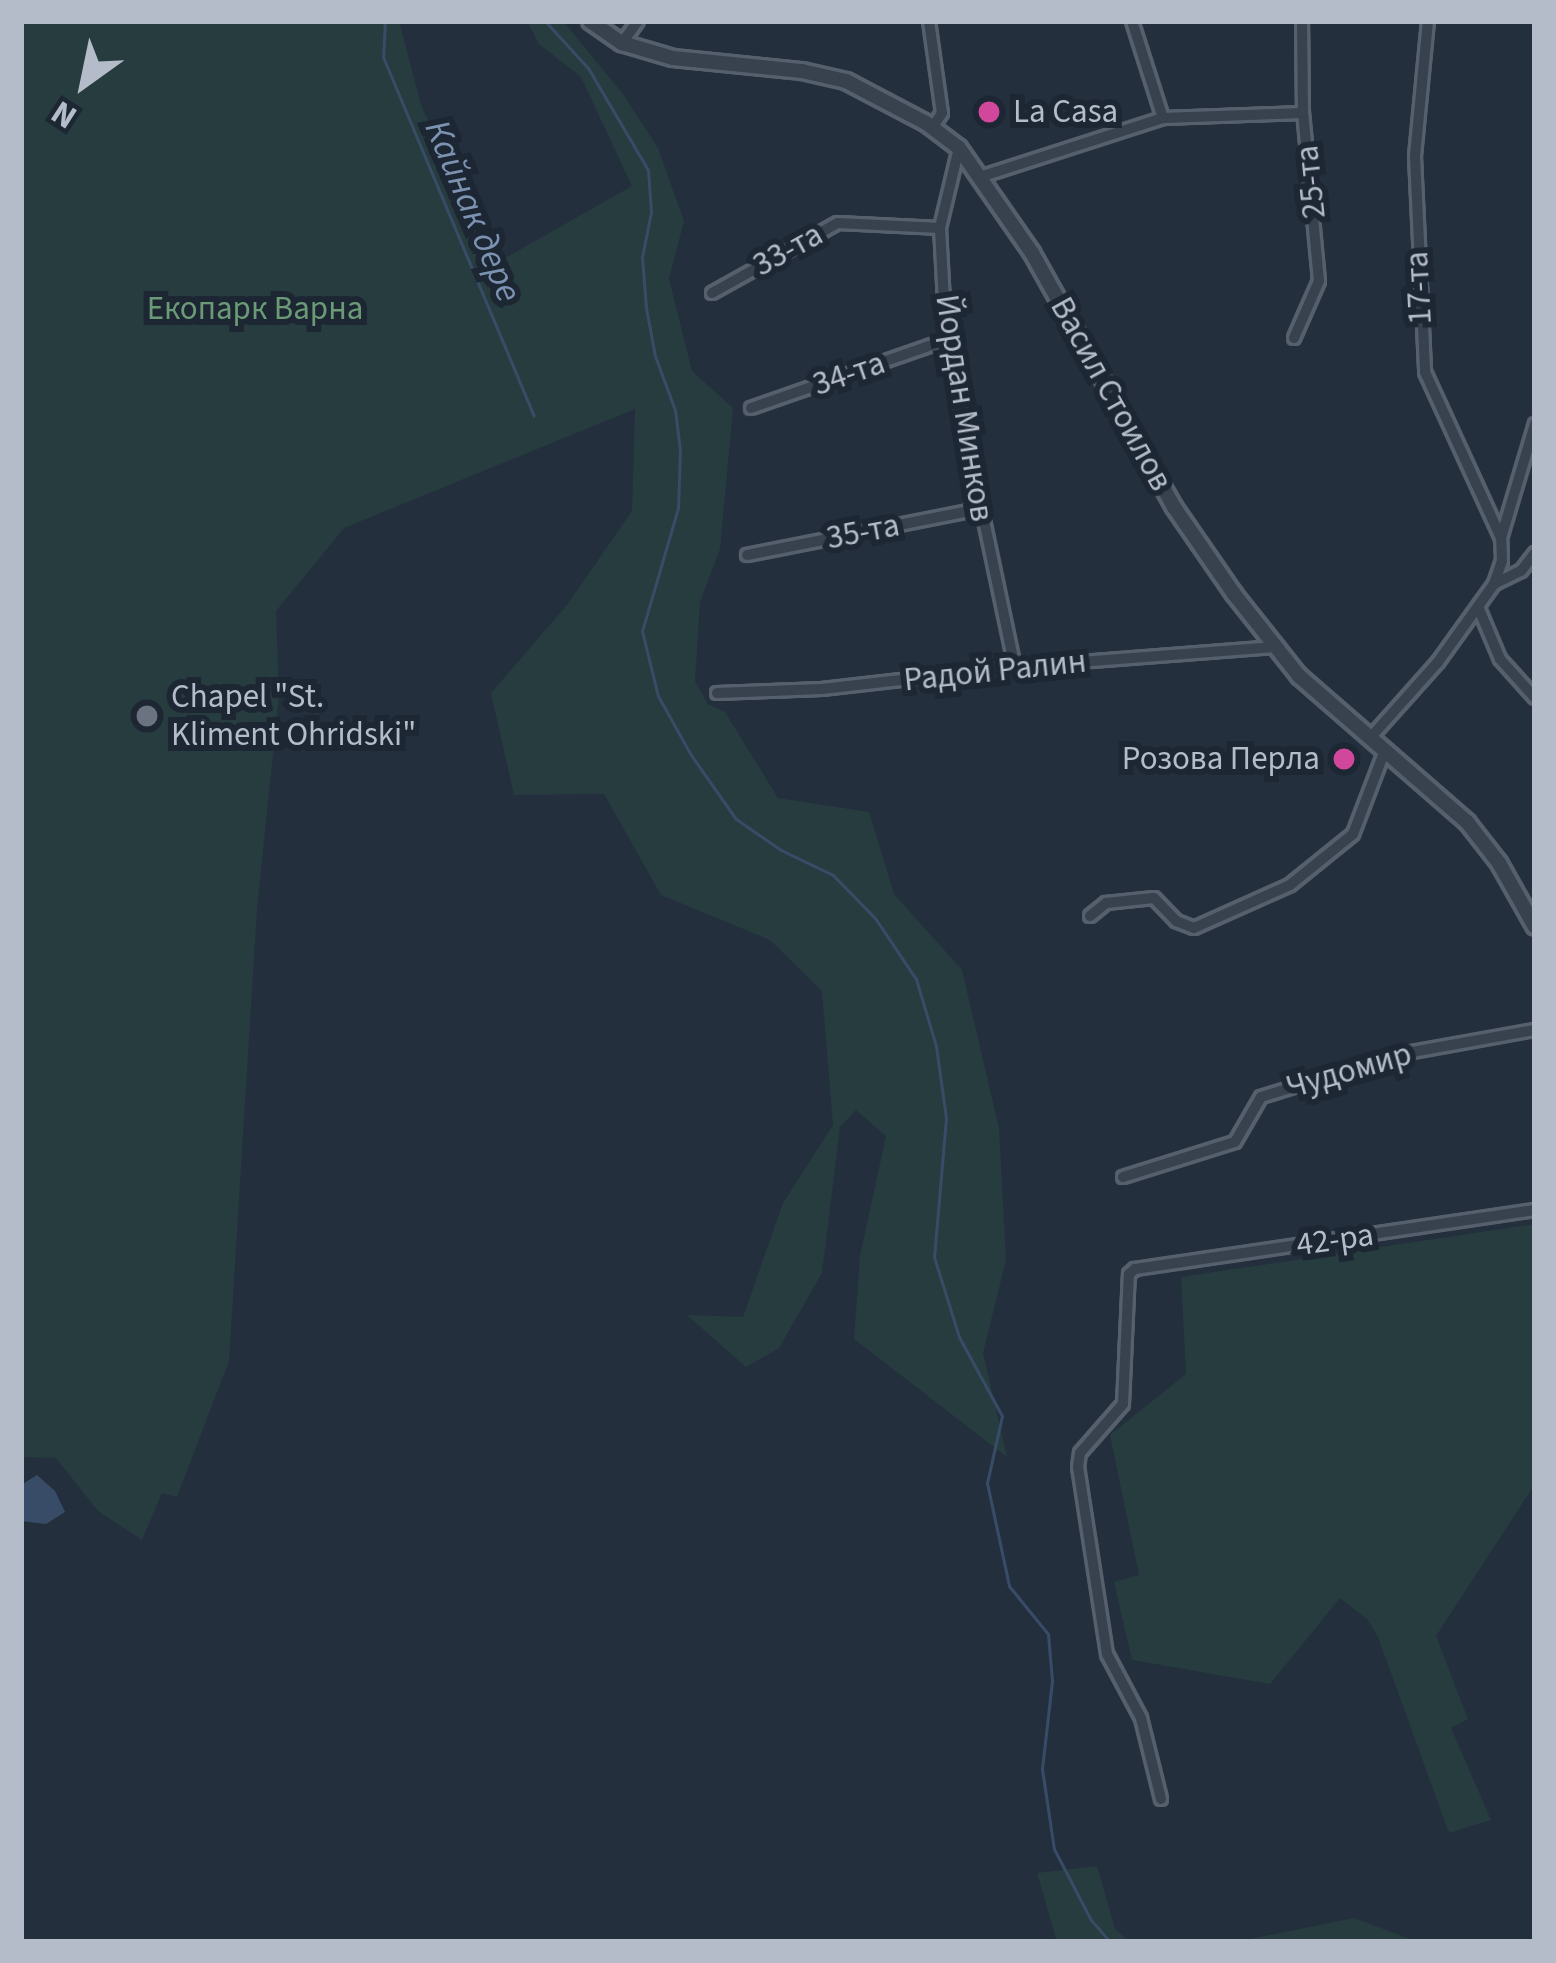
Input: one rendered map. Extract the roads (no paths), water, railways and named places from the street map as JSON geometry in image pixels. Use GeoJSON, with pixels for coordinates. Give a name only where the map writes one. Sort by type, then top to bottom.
{"type":"FeatureCollection","features":[{"type":"Feature","properties":{"kind":"street","name":"Васил Стоилов"},"geometry":{"type":"LineString","coordinates":[[590,21],[622,44],[673,58],[802,70],[846,81],[932,128],[958,148],[983,176],[1174,507],[1274,647],[1467,822],[1499,863],[1535,927]]}},
{"type":"Feature","properties":{"kind":"street"},"geometry":{"type":"LineString","coordinates":[[622,44],[638,21]]}},
{"type":"Feature","properties":{"kind":"street"},"geometry":{"type":"LineString","coordinates":[[929,21],[942,113],[932,128]]}},
{"type":"Feature","properties":{"kind":"street"},"geometry":{"type":"LineString","coordinates":[[1132,21],[1163,118]]}},
{"type":"Feature","properties":{"kind":"street","name":"25-та"},"geometry":{"type":"LineString","coordinates":[[1294,338],[1318,281],[1302,21]]}},
{"type":"Feature","properties":{"kind":"street","name":"17-та"},"geometry":{"type":"LineString","coordinates":[[1428,21],[1415,157],[1425,372],[1501,538]]}},
{"type":"Feature","properties":{"kind":"street"},"geometry":{"type":"LineString","coordinates":[[983,176],[1163,118],[1304,112]]}},
{"type":"Feature","properties":{"kind":"street","name":"Йордан Минков"},"geometry":{"type":"LineString","coordinates":[[958,148],[940,228],[946,340],[1015,667]]}},
{"type":"Feature","properties":{"kind":"street","name":"33-та"},"geometry":{"type":"LineString","coordinates":[[712,292],[838,223],[940,228]]}},
{"type":"Feature","properties":{"kind":"street","name":"34-та"},"geometry":{"type":"LineString","coordinates":[[751,408],[946,340]]}},
{"type":"Feature","properties":{"kind":"street"},"geometry":{"type":"LineString","coordinates":[[1371,737],[1479,609],[1494,584],[1502,561],[1501,538],[1535,424]]}},
{"type":"Feature","properties":{"kind":"street","name":"35-та"},"geometry":{"type":"LineString","coordinates":[[747,555],[980,508]]}},
{"type":"Feature","properties":{"kind":"street"},"geometry":{"type":"LineString","coordinates":[[1494,584],[1521,571],[1535,553]]}},
{"type":"Feature","properties":{"kind":"street"},"geometry":{"type":"LineString","coordinates":[[1479,609],[1500,659],[1535,698]]}},
{"type":"Feature","properties":{"kind":"street","name":"Радой Ралин"},"geometry":{"type":"LineString","coordinates":[[717,693],[822,689],[1015,667],[1274,647]]}},
{"type":"Feature","properties":{"kind":"street"},"geometry":{"type":"LineString","coordinates":[[1090,916],[1106,903],[1154,898],[1176,921],[1194,928],[1290,885],[1353,834],[1385,750]]}},
{"type":"Feature","properties":{"kind":"street","name":"Чудомир"},"geometry":{"type":"LineString","coordinates":[[1123,1177],[1234,1142],[1261,1096],[1401,1054],[1535,1030]]}},
{"type":"Feature","properties":{"kind":"street","name":"42-ра"},"geometry":{"type":"LineString","coordinates":[[1161,1799],[1141,1718],[1107,1654],[1078,1467],[1080,1454],[1123,1404],[1126,1281],[1135,1269],[1535,1210]]}},
{"type":"Feature","properties":{"kind":"water"},"geometry":{"type":"Polygon","coordinates":[[[37,1475],[55,1491],[65,1512],[46,1524],[21,1521],[21,1485],[37,1475]]]}},
{"type":"Feature","properties":{"kind":"waterway","name":"Кайнак дере"},"geometry":{"type":"LineString","coordinates":[[385,21],[383,57],[534,416]]}},
{"type":"Feature","properties":{"kind":"waterway","name":"Кайнак дере"},"geometry":{"type":"LineString","coordinates":[[545,21],[588,68],[648,170],[651,212],[642,257],[646,308],[655,356],[675,410],[680,451],[678,508],[642,631],[658,696],[691,755],[736,819],[781,850],[833,875],[875,918],[916,979],[936,1046],[946,1118],[934,1257],[959,1337],[1002,1416],[987,1483],[1009,1586],[1048,1634],[1052,1681],[1042,1769],[1054,1849],[1091,1920],[1110,1942]]}},
{"type":"Feature","properties":{"kind":"place","name":"La Casa"},"geometry":{"type":"Point","coordinates":[989,112]}},
{"type":"Feature","properties":{"kind":"place","name":"Chapel \"St. Kliment Ohridski\""},"geometry":{"type":"Point","coordinates":[147,716]}},
{"type":"Feature","properties":{"kind":"place","name":"Розова Перла"},"geometry":{"type":"Point","coordinates":[1344,759]}},
{"type":"Feature","properties":{"kind":"park label","name":"Екопарк Варна"},"geometry":{"type":"Point","coordinates":[255,309]}}]}
